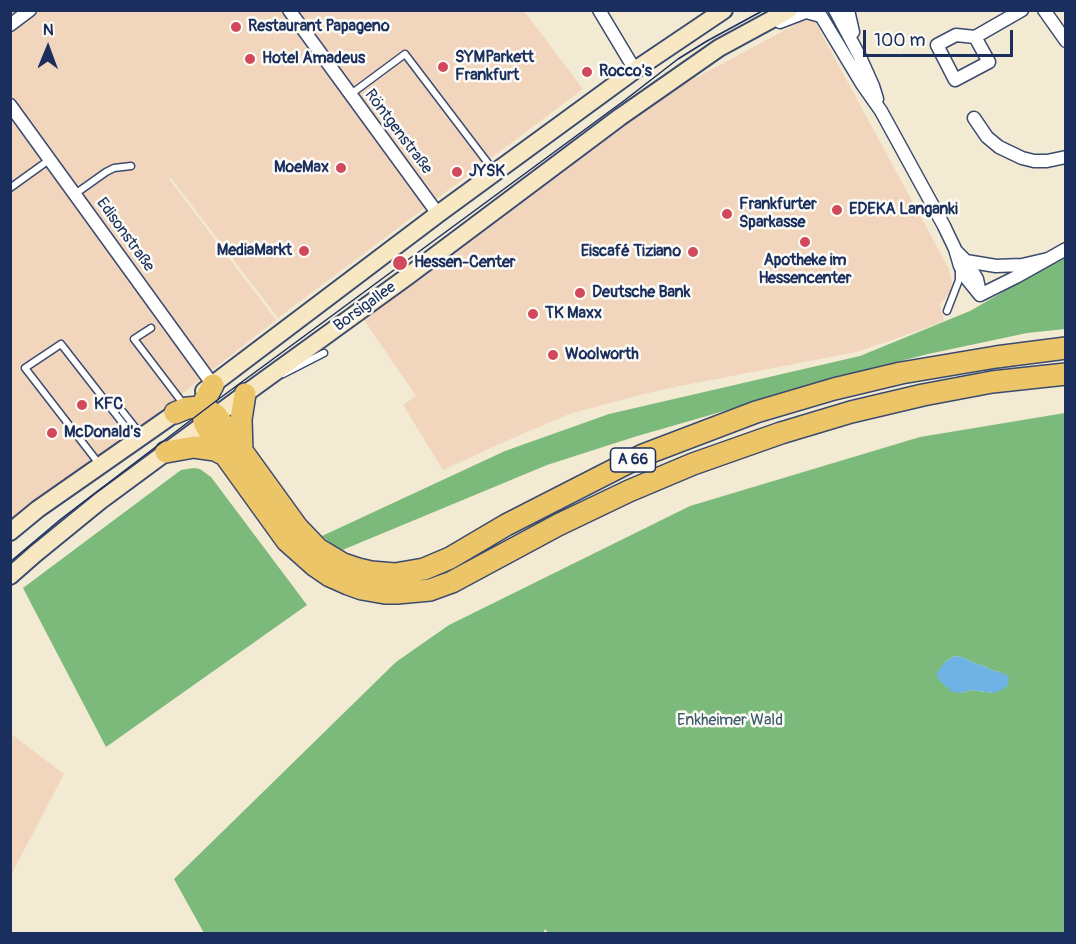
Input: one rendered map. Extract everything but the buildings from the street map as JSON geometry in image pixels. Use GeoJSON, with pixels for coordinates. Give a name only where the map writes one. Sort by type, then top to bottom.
{"type":"FeatureCollection","features":[{"type":"Feature","properties":{"kind":"highway","name":"A 66"},"geometry":{"type":"LineString","coordinates":[[196,413],[318,549],[343,564],[358,569],[383,574],[411,572],[450,558],[506,525],[643,455],[756,412],[834,389],[901,373],[1065,348]]}},
{"type":"Feature","properties":{"kind":"highway","name":"A 66"},"geometry":{"type":"LineString","coordinates":[[235,454],[287,541],[314,566],[348,585],[362,589],[385,593],[414,592],[430,590],[452,582],[558,525],[629,491],[702,460],[781,433],[840,415],[923,395],[992,382],[1065,374]]}},
{"type":"Feature","properties":{"kind":"highway"},"geometry":{"type":"LineString","coordinates":[[196,413],[213,385]]}},
{"type":"Feature","properties":{"kind":"highway"},"geometry":{"type":"LineString","coordinates":[[166,452],[194,447],[235,454],[245,394]]}},
{"type":"Feature","properties":{"kind":"main road","name":"Borsigallee"},"geometry":{"type":"LineString","coordinates":[[213,385],[438,214],[636,70],[723,10]]}},
{"type":"Feature","properties":{"kind":"main road","name":"Borsigallee"},"geometry":{"type":"LineString","coordinates":[[10,532],[38,509],[139,438],[245,394],[408,276],[620,117],[719,48],[789,10]]}},
{"type":"Feature","properties":{"kind":"main road","name":"Borsigallee"},"geometry":{"type":"LineString","coordinates":[[10,576],[92,508],[166,452],[196,413]]}},
{"type":"Feature","properties":{"kind":"street"},"geometry":{"type":"LineString","coordinates":[[14,19],[30,10]]}},
{"type":"Feature","properties":{"kind":"street","name":"Röntgenstraße"},"geometry":{"type":"LineString","coordinates":[[289,10],[438,214]]}},
{"type":"Feature","properties":{"kind":"street"},"geometry":{"type":"LineString","coordinates":[[599,10],[636,70]]}},
{"type":"Feature","properties":{"kind":"street"},"geometry":{"type":"LineString","coordinates":[[835,10],[860,57],[880,109]]}},
{"type":"Feature","properties":{"kind":"street"},"geometry":{"type":"LineString","coordinates":[[848,10],[860,57]]}},
{"type":"Feature","properties":{"kind":"street"},"geometry":{"type":"LineString","coordinates":[[975,37],[1022,10]]}},
{"type":"Feature","properties":{"kind":"street"},"geometry":{"type":"LineString","coordinates":[[1044,10],[1065,41]]}},
{"type":"Feature","properties":{"kind":"street"},"geometry":{"type":"LineString","coordinates":[[719,48],[806,12],[820,13],[862,84],[880,109],[963,264],[977,279],[980,295],[1065,249]]}},
{"type":"Feature","properties":{"kind":"street","name":"Edisonstraße"},"geometry":{"type":"LineString","coordinates":[[10,105],[213,385]]}},
{"type":"Feature","properties":{"kind":"street"},"geometry":{"type":"LineString","coordinates":[[974,118],[987,137],[999,147],[1022,158],[1047,161],[1065,157]]}},
{"type":"Feature","properties":{"kind":"street"},"geometry":{"type":"LineString","coordinates":[[963,264],[1003,267],[1048,259]]}},
{"type":"Feature","properties":{"kind":"lane"},"geometry":{"type":"LineString","coordinates":[[350,94],[405,54],[495,173]]}},
{"type":"Feature","properties":{"kind":"lane"},"geometry":{"type":"LineString","coordinates":[[10,188],[50,159]]}},
{"type":"Feature","properties":{"kind":"lane"},"geometry":{"type":"LineString","coordinates":[[75,194],[106,172],[114,168],[131,166]]}},
{"type":"Feature","properties":{"kind":"lane"},"geometry":{"type":"LineString","coordinates":[[947,311],[963,264]]}},
{"type":"Feature","properties":{"kind":"lane"},"geometry":{"type":"LineString","coordinates":[[151,328],[134,339],[196,413]]}},
{"type":"Feature","properties":{"kind":"lane"},"geometry":{"type":"LineString","coordinates":[[101,465],[25,368],[61,344],[139,438]]}},
{"type":"Feature","properties":{"kind":"lane"},"geometry":{"type":"LineString","coordinates":[[265,380],[292,370],[324,353]]}},
{"type":"Feature","properties":{"kind":"lane"},"geometry":{"type":"LineString","coordinates":[[123,412],[139,438]]}},
{"type":"Feature","properties":{"kind":"shaded area"},"geometry":{"type":"Polygon","coordinates":[[[11,11],[524,11],[583,89],[278,318],[171,178],[169,179],[276,320],[11,528],[11,11]]]}},
{"type":"Feature","properties":{"kind":"shaded area"},"geometry":{"type":"Polygon","coordinates":[[[802,21],[815,22],[948,267],[952,281],[951,291],[940,304],[944,321],[856,352],[680,386],[569,414],[443,470],[403,405],[416,396],[362,317],[673,90],[802,21]]]}},
{"type":"Feature","properties":{"kind":"shaded area"},"geometry":{"type":"Polygon","coordinates":[[[11,734],[64,774],[11,875],[11,734]]]}},
{"type":"Feature","properties":{"kind":"green space"},"geometry":{"type":"Polygon","coordinates":[[[1065,256],[1065,329],[1027,333],[928,354],[818,382],[634,437],[547,465],[340,551],[322,536],[505,451],[609,414],[860,356],[970,311],[1065,256]]]}},
{"type":"Feature","properties":{"kind":"green space","name":"Enkheimer Wald"},"geometry":{"type":"Polygon","coordinates":[[[1065,413],[1065,933],[549,934],[545,929],[543,934],[204,933],[174,879],[396,662],[449,625],[690,506],[920,437],[1065,413]],[[954,656],[945,662],[961,693],[971,690],[993,693],[1000,672],[954,656]]]}},
{"type":"Feature","properties":{"kind":"green space"},"geometry":{"type":"Polygon","coordinates":[[[200,469],[211,477],[307,605],[106,747],[23,588],[181,470],[200,469]]]}},
{"type":"Feature","properties":{"kind":"water"},"geometry":{"type":"Polygon","coordinates":[[[954,656],[1007,675],[1009,679],[1007,686],[993,693],[971,690],[961,693],[952,692],[936,674],[945,662],[954,656]]]}},
{"type":"Feature","properties":{"kind":"tram line"},"geometry":{"type":"LineString","coordinates":[[10,562],[61,519],[216,401],[678,59],[764,10]]}},
{"type":"Feature","properties":{"kind":"place","name":"Restaurant Papageno"},"geometry":{"type":"Point","coordinates":[236,27]}},
{"type":"Feature","properties":{"kind":"place","name":"Hotel Amadeus"},"geometry":{"type":"Point","coordinates":[250,59]}},
{"type":"Feature","properties":{"kind":"place","name":"SYMParkett Frankfurt"},"geometry":{"type":"Point","coordinates":[443,67]}},
{"type":"Feature","properties":{"kind":"place","name":"Rocco's"},"geometry":{"type":"Point","coordinates":[587,72]}},
{"type":"Feature","properties":{"kind":"place","name":"MoeMax"},"geometry":{"type":"Point","coordinates":[341,168]}},
{"type":"Feature","properties":{"kind":"place","name":"JYSK"},"geometry":{"type":"Point","coordinates":[457,172]}},
{"type":"Feature","properties":{"kind":"place","name":"EDEKA Langanki"},"geometry":{"type":"Point","coordinates":[837,210]}},
{"type":"Feature","properties":{"kind":"place","name":"Frankfurter Sparkasse"},"geometry":{"type":"Point","coordinates":[727,214]}},
{"type":"Feature","properties":{"kind":"place","name":"Apotheke im Hessencenter"},"geometry":{"type":"Point","coordinates":[805,242]}},
{"type":"Feature","properties":{"kind":"place","name":"MediaMarkt"},"geometry":{"type":"Point","coordinates":[304,251]}},
{"type":"Feature","properties":{"kind":"place","name":"Eiscafé Tiziano"},"geometry":{"type":"Point","coordinates":[693,252]}},
{"type":"Feature","properties":{"kind":"place","name":"Hessen-Center"},"geometry":{"type":"Point","coordinates":[400,263]}},
{"type":"Feature","properties":{"kind":"place","name":"Deutsche Bank"},"geometry":{"type":"Point","coordinates":[580,293]}},
{"type":"Feature","properties":{"kind":"place","name":"TK Maxx"},"geometry":{"type":"Point","coordinates":[533,314]}},
{"type":"Feature","properties":{"kind":"place","name":"Woolworth"},"geometry":{"type":"Point","coordinates":[553,355]}},
{"type":"Feature","properties":{"kind":"place","name":"KFC"},"geometry":{"type":"Point","coordinates":[82,405]}},
{"type":"Feature","properties":{"kind":"place","name":"McDonald's"},"geometry":{"type":"Point","coordinates":[52,433]}}]}
